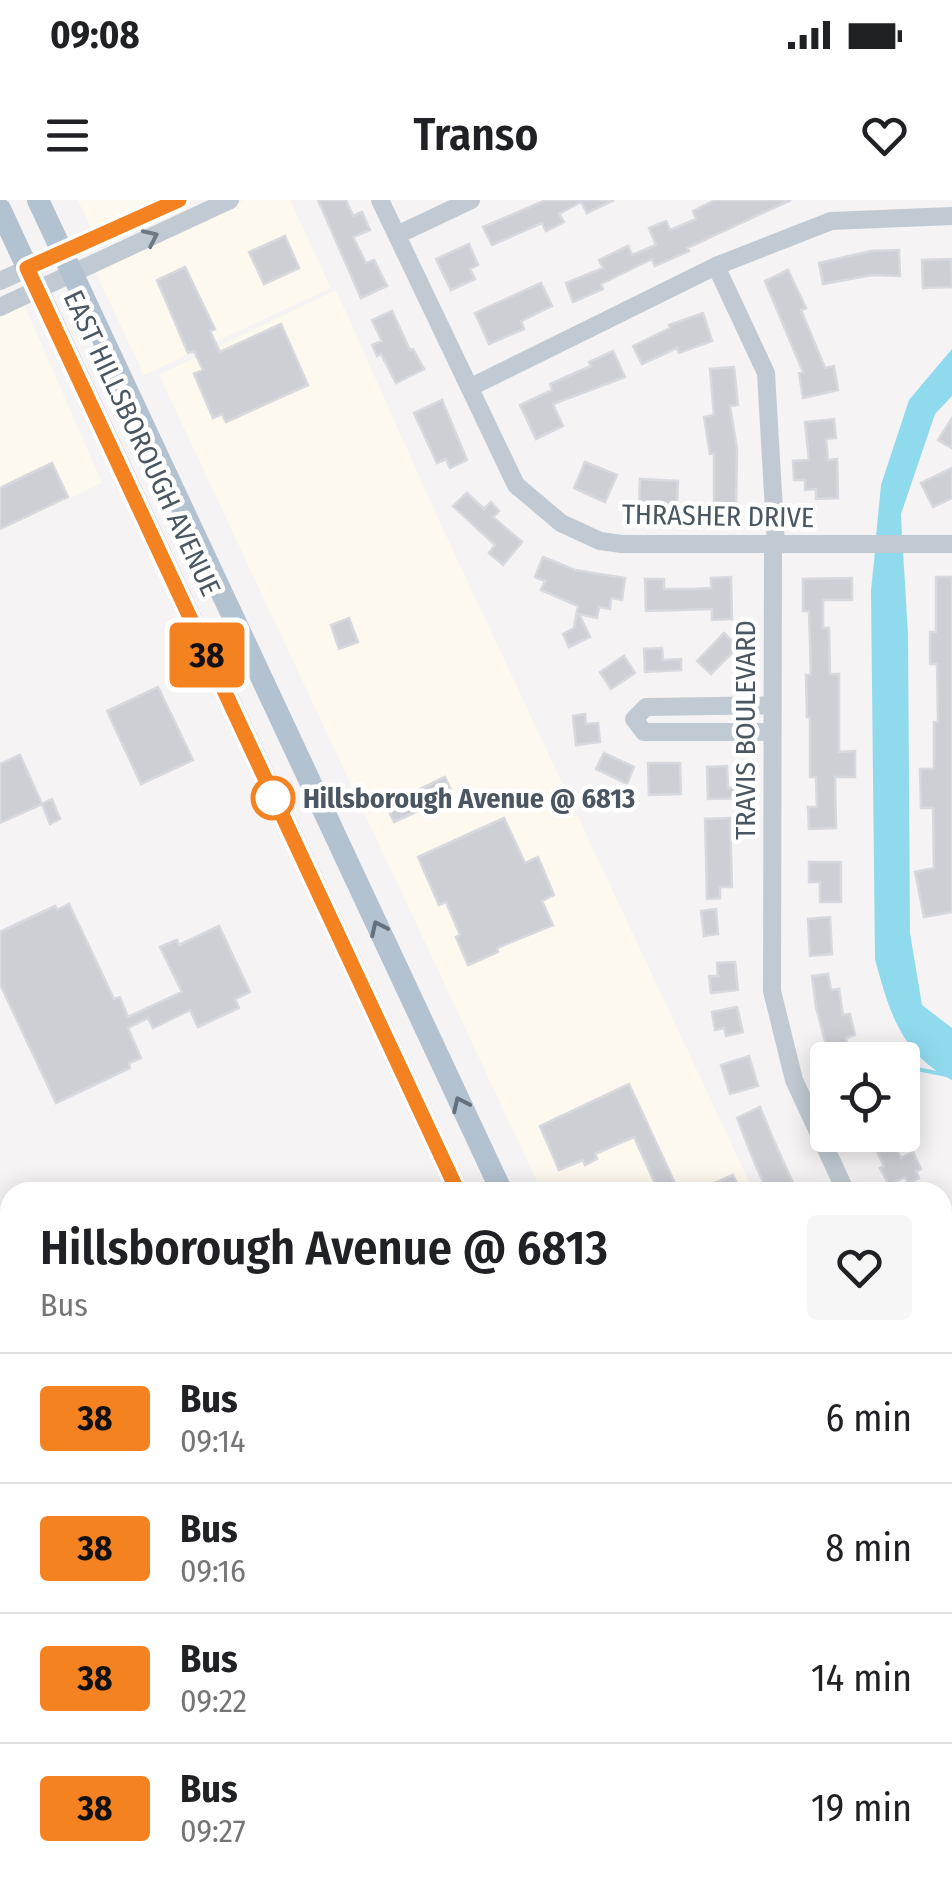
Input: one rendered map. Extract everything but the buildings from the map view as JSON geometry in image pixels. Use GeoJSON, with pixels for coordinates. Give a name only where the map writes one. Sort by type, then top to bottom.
{"type":"FeatureCollection","features":[{"type":"Feature","properties":{"kind":"main road","name":"EAST HILLSBOROUGH AVENUE"},"geometry":{"type":"LineString","coordinates":[[38,200],[497,1182]]}},
{"type":"Feature","properties":{"kind":"main road","name":"EAST HILLSBOROUGH AVENUE"},"geometry":{"type":"LineString","coordinates":[[0,209],[453,1182]]}},
{"type":"Feature","properties":{"kind":"main road"},"geometry":{"type":"LineString","coordinates":[[255,758],[292,742]]}},
{"type":"Feature","properties":{"kind":"main road"},"geometry":{"type":"LineString","coordinates":[[376,1019],[413,1002]]}},
{"type":"Feature","properties":{"kind":"street"},"geometry":{"type":"LineString","coordinates":[[0,281],[179,200]]}},
{"type":"Feature","properties":{"kind":"street"},"geometry":{"type":"LineString","coordinates":[[0,307],[230,200]]}},
{"type":"Feature","properties":{"kind":"street","name":"THRASHER DRIVE"},"geometry":{"type":"LineString","coordinates":[[380,200],[516,485],[561,523],[600,542],[952,544]]}},
{"type":"Feature","properties":{"kind":"street"},"geometry":{"type":"LineString","coordinates":[[397,235],[471,200]]}},
{"type":"Feature","properties":{"kind":"street"},"geometry":{"type":"LineString","coordinates":[[471,387],[716,266],[831,220],[952,216]]}},
{"type":"Feature","properties":{"kind":"street","name":"TRAVIS BOULEVARD"},"geometry":{"type":"LineString","coordinates":[[716,266],[766,373],[776,545],[772,991],[794,1080],[841,1182]]}},
{"type":"Feature","properties":{"kind":"street"},"geometry":{"type":"LineString","coordinates":[[772,705],[646,708],[634,719],[644,732],[772,732]]}},
{"type":"Feature","properties":{"kind":"shaded area"},"geometry":{"type":"Polygon","coordinates":[[[78,200],[162,200],[92,231],[78,200]]]}},
{"type":"Feature","properties":{"kind":"shaded area"},"geometry":{"type":"Polygon","coordinates":[[[244,200],[290,200],[331,288],[144,375],[94,269],[244,200]]]}},
{"type":"Feature","properties":{"kind":"shaded area"},"geometry":{"type":"Polygon","coordinates":[[[336,290],[436,514],[749,1182],[537,1182],[159,375],[336,290]]]}},
{"type":"Feature","properties":{"kind":"shaded area"},"geometry":{"type":"Polygon","coordinates":[[[24,304],[102,483],[0,531],[0,314],[24,304]]]}},
{"type":"Feature","properties":{"kind":"water"},"geometry":{"type":"Polygon","coordinates":[[[952,349],[952,396],[935,414],[901,514],[902,537],[876,537],[881,485],[909,400],[952,349]]]}},
{"type":"Feature","properties":{"kind":"water"},"geometry":{"type":"Polygon","coordinates":[[[903,551],[908,634],[910,933],[922,1005],[952,1028],[952,1080],[920,1057],[920,1042],[908,1042],[892,1013],[875,959],[871,590],[875,552],[903,551]]]}},
{"type":"Feature","properties":{"kind":"waterway"},"geometry":{"type":"LineString","coordinates":[[920,1070],[952,1076]]}},
{"type":"Feature","properties":{"kind":"bus line","name":"38"},"geometry":{"type":"LineString","coordinates":[[179,200],[27,268],[453,1182]]}},
{"type":"Feature","properties":{"kind":"place","name":"Hillsborough Avenue @ 6813"},"geometry":{"type":"Point","coordinates":[273,798]}}]}
